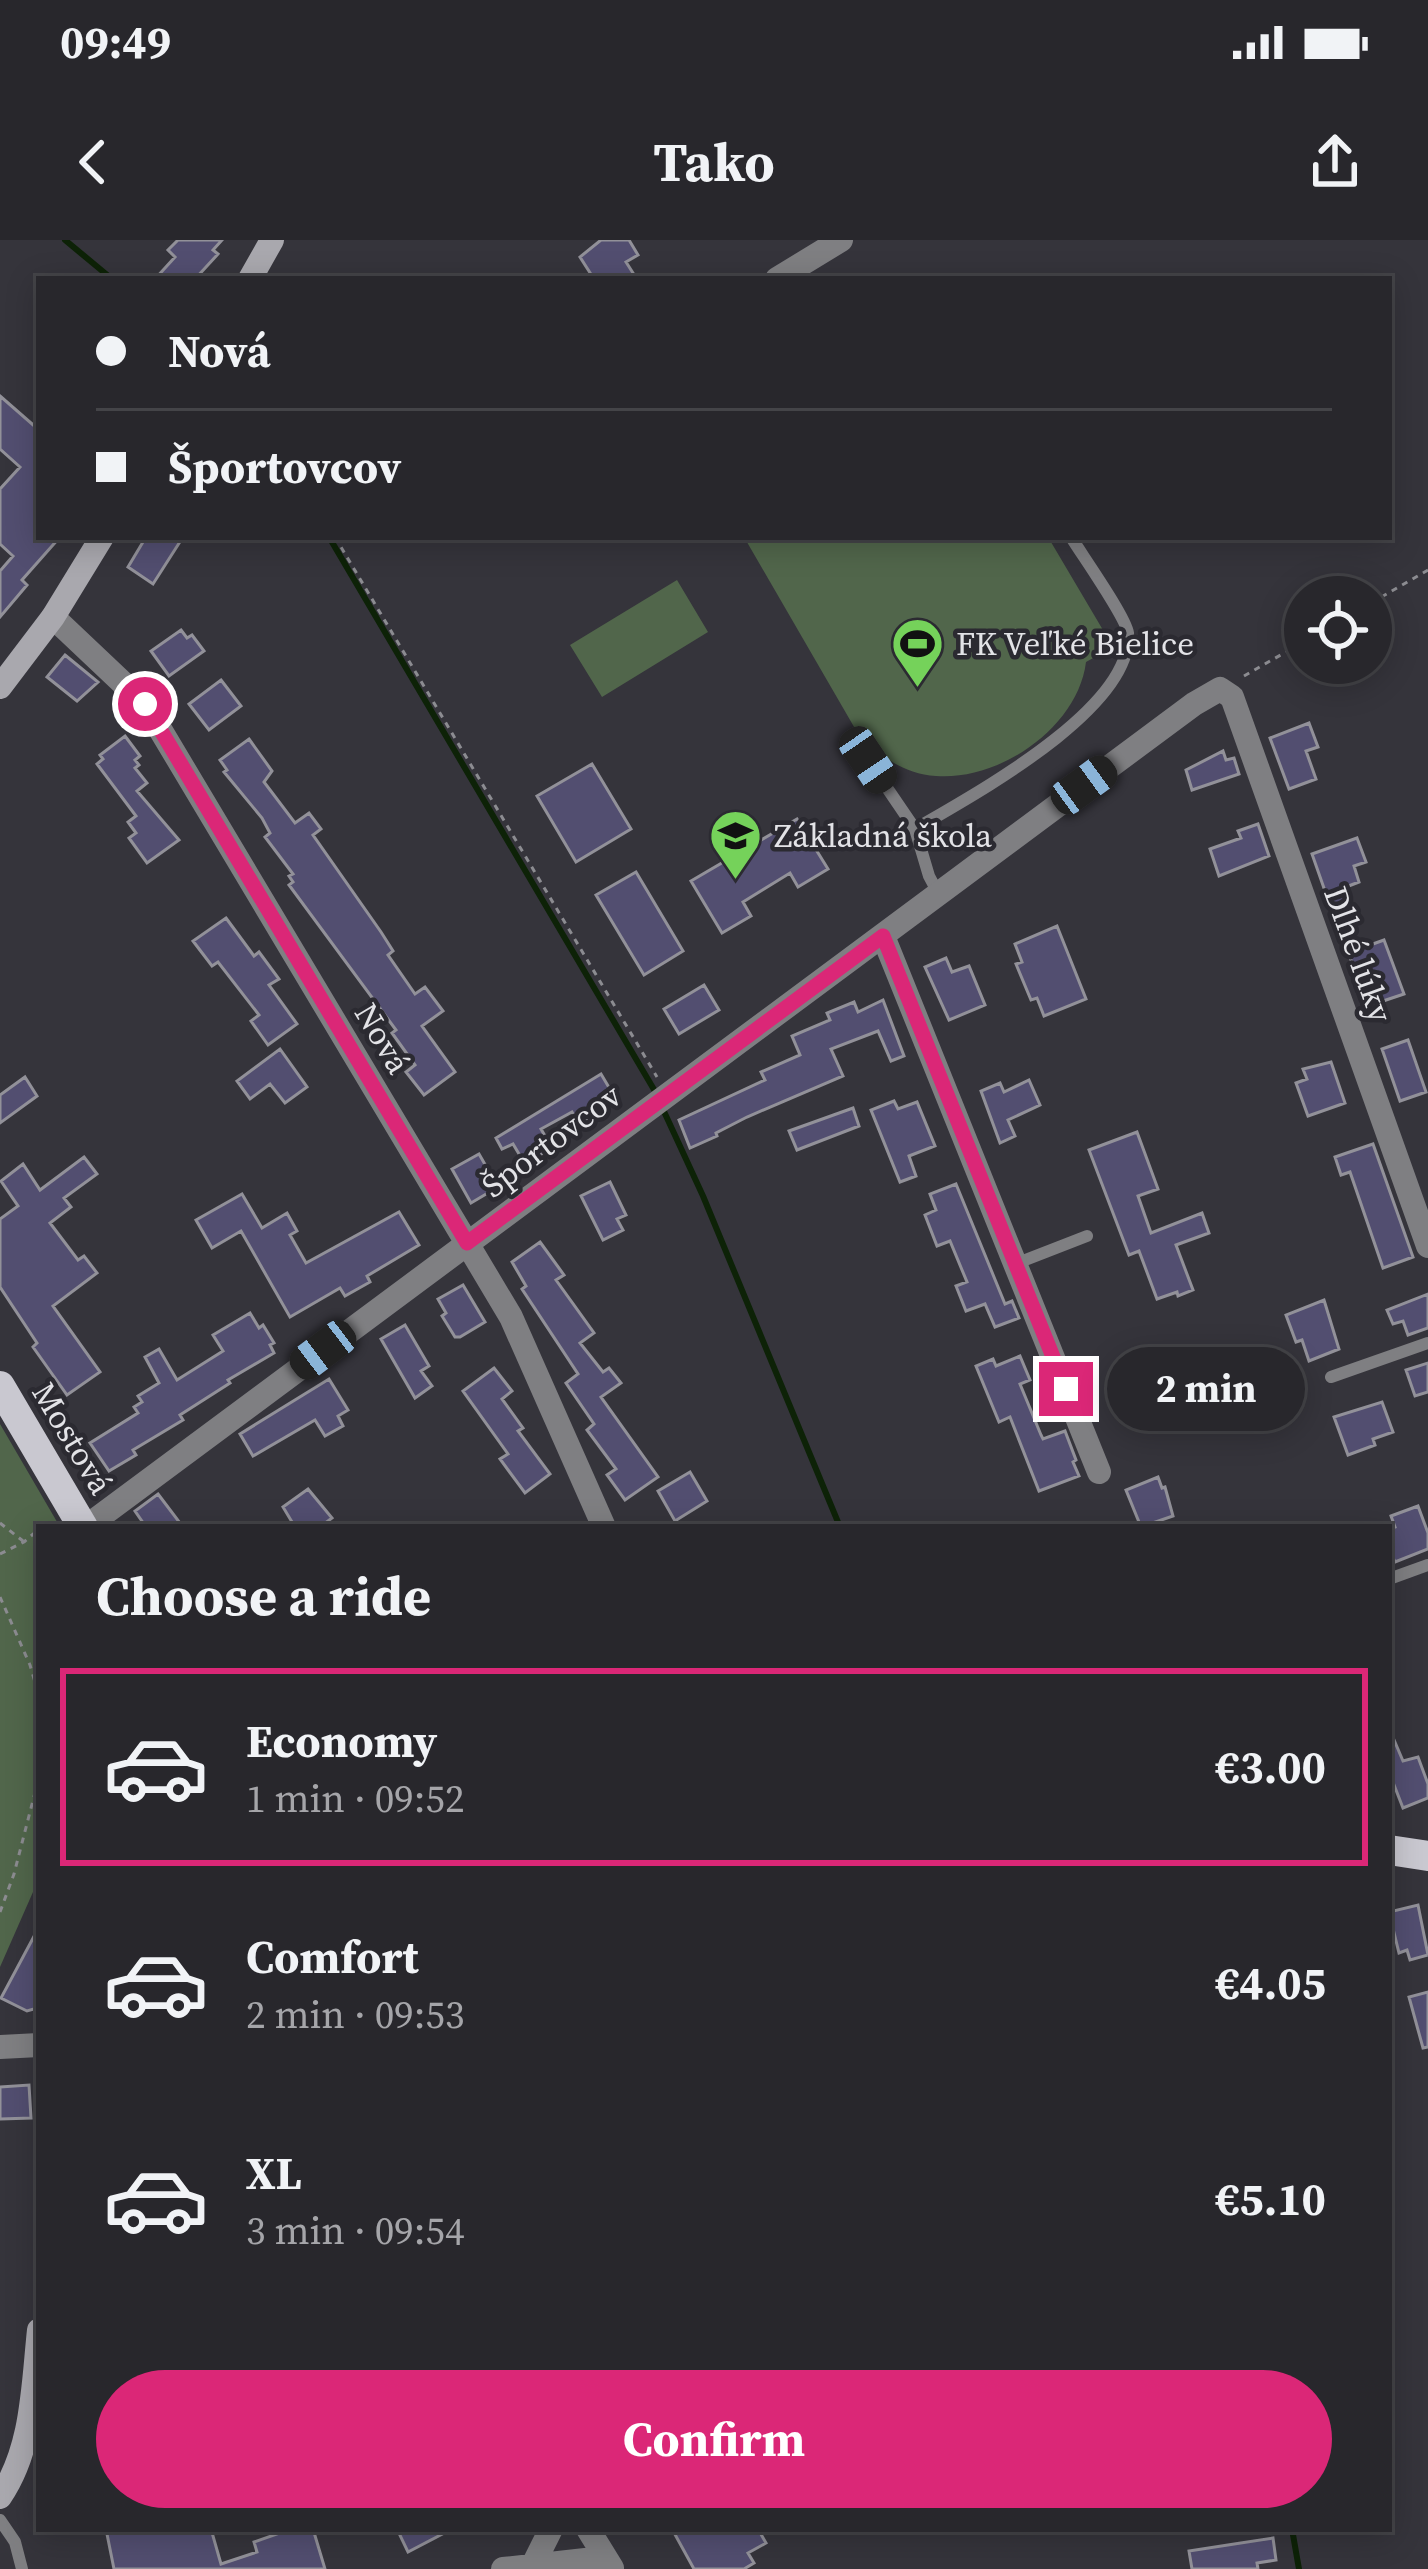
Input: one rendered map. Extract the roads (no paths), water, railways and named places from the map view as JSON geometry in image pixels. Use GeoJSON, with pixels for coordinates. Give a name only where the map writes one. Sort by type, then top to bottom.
{"type":"FeatureCollection","features":[{"type":"Feature","properties":{"kind":"main road"},"geometry":{"type":"LineString","coordinates":[[252,276],[272,240]]}},
{"type":"Feature","properties":{"kind":"main road"},"geometry":{"type":"LineString","coordinates":[[0,687],[53,617],[100,540]]}},
{"type":"Feature","properties":{"kind":"main road","name":"Mostová"},"geometry":{"type":"LineString","coordinates":[[0,1386],[83,1524]]}},
{"type":"Feature","properties":{"kind":"main road"},"geometry":{"type":"LineString","coordinates":[[1392,1850],[1428,1856]]}},
{"type":"Feature","properties":{"kind":"main road"},"geometry":{"type":"LineString","coordinates":[[0,2497],[18,2464],[26,2435],[36,2354]]}},
{"type":"Feature","properties":{"kind":"street"},"geometry":{"type":"LineString","coordinates":[[782,276],[841,240]]}},
{"type":"Feature","properties":{"kind":"street","name":"Nová"},"geometry":{"type":"LineString","coordinates":[[53,617],[145,704],[511,1317],[603,1524]]}},
{"type":"Feature","properties":{"kind":"street","name":"Športovcov"},"geometry":{"type":"LineString","coordinates":[[89,1524],[1220,689]]}},
{"type":"Feature","properties":{"kind":"street","name":"Dlhé lúky"},"geometry":{"type":"LineString","coordinates":[[1220,689],[1232,697],[1428,1246]]}},
{"type":"Feature","properties":{"kind":"street"},"geometry":{"type":"LineString","coordinates":[[883,936],[1099,1472]]}},
{"type":"Feature","properties":{"kind":"street"},"geometry":{"type":"LineString","coordinates":[[0,2047],[36,2045]]}},
{"type":"Feature","properties":{"kind":"street"},"geometry":{"type":"LineString","coordinates":[[534,2563],[550,2532]]}},
{"type":"Feature","properties":{"kind":"street"},"geometry":{"type":"LineString","coordinates":[[590,2532],[608,2564]]}},
{"type":"Feature","properties":{"kind":"street"},"geometry":{"type":"LineString","coordinates":[[503,2569],[534,2563],[608,2564]]}},
{"type":"Feature","properties":{"kind":"lane"},"geometry":{"type":"LineString","coordinates":[[915,829],[1038,755],[1099,699],[1125,656],[1128,629],[1073,540]]}},
{"type":"Feature","properties":{"kind":"lane"},"geometry":{"type":"LineString","coordinates":[[868,760],[915,829],[938,893]]}},
{"type":"Feature","properties":{"kind":"lane"},"geometry":{"type":"LineString","coordinates":[[1015,1264],[1087,1236]]}},
{"type":"Feature","properties":{"kind":"lane"},"geometry":{"type":"LineString","coordinates":[[1331,1377],[1428,1343]]}},
{"type":"Feature","properties":{"kind":"lane"},"geometry":{"type":"LineString","coordinates":[[1392,1579],[1428,1565]]}},
{"type":"Feature","properties":{"kind":"lane"},"geometry":{"type":"LineString","coordinates":[[0,2520],[15,2542],[22,2569]]}},
{"type":"Feature","properties":{"kind":"waterway"},"geometry":{"type":"LineString","coordinates":[[65,240],[108,276]]}},
{"type":"Feature","properties":{"kind":"waterway"},"geometry":{"type":"LineString","coordinates":[[331,540],[656,1093]]}},
{"type":"Feature","properties":{"kind":"waterway"},"geometry":{"type":"LineString","coordinates":[[661,1105],[839,1524]]}},
{"type":"Feature","properties":{"kind":"waterway"},"geometry":{"type":"LineString","coordinates":[[1293,2532],[1299,2569]]}},
{"type":"Feature","properties":{"kind":"place","name":"FK Veľké Bielice"},"geometry":{"type":"Point","coordinates":[917,689]}},
{"type":"Feature","properties":{"kind":"place","name":"Základná škola"},"geometry":{"type":"Point","coordinates":[735,881]}}]}
